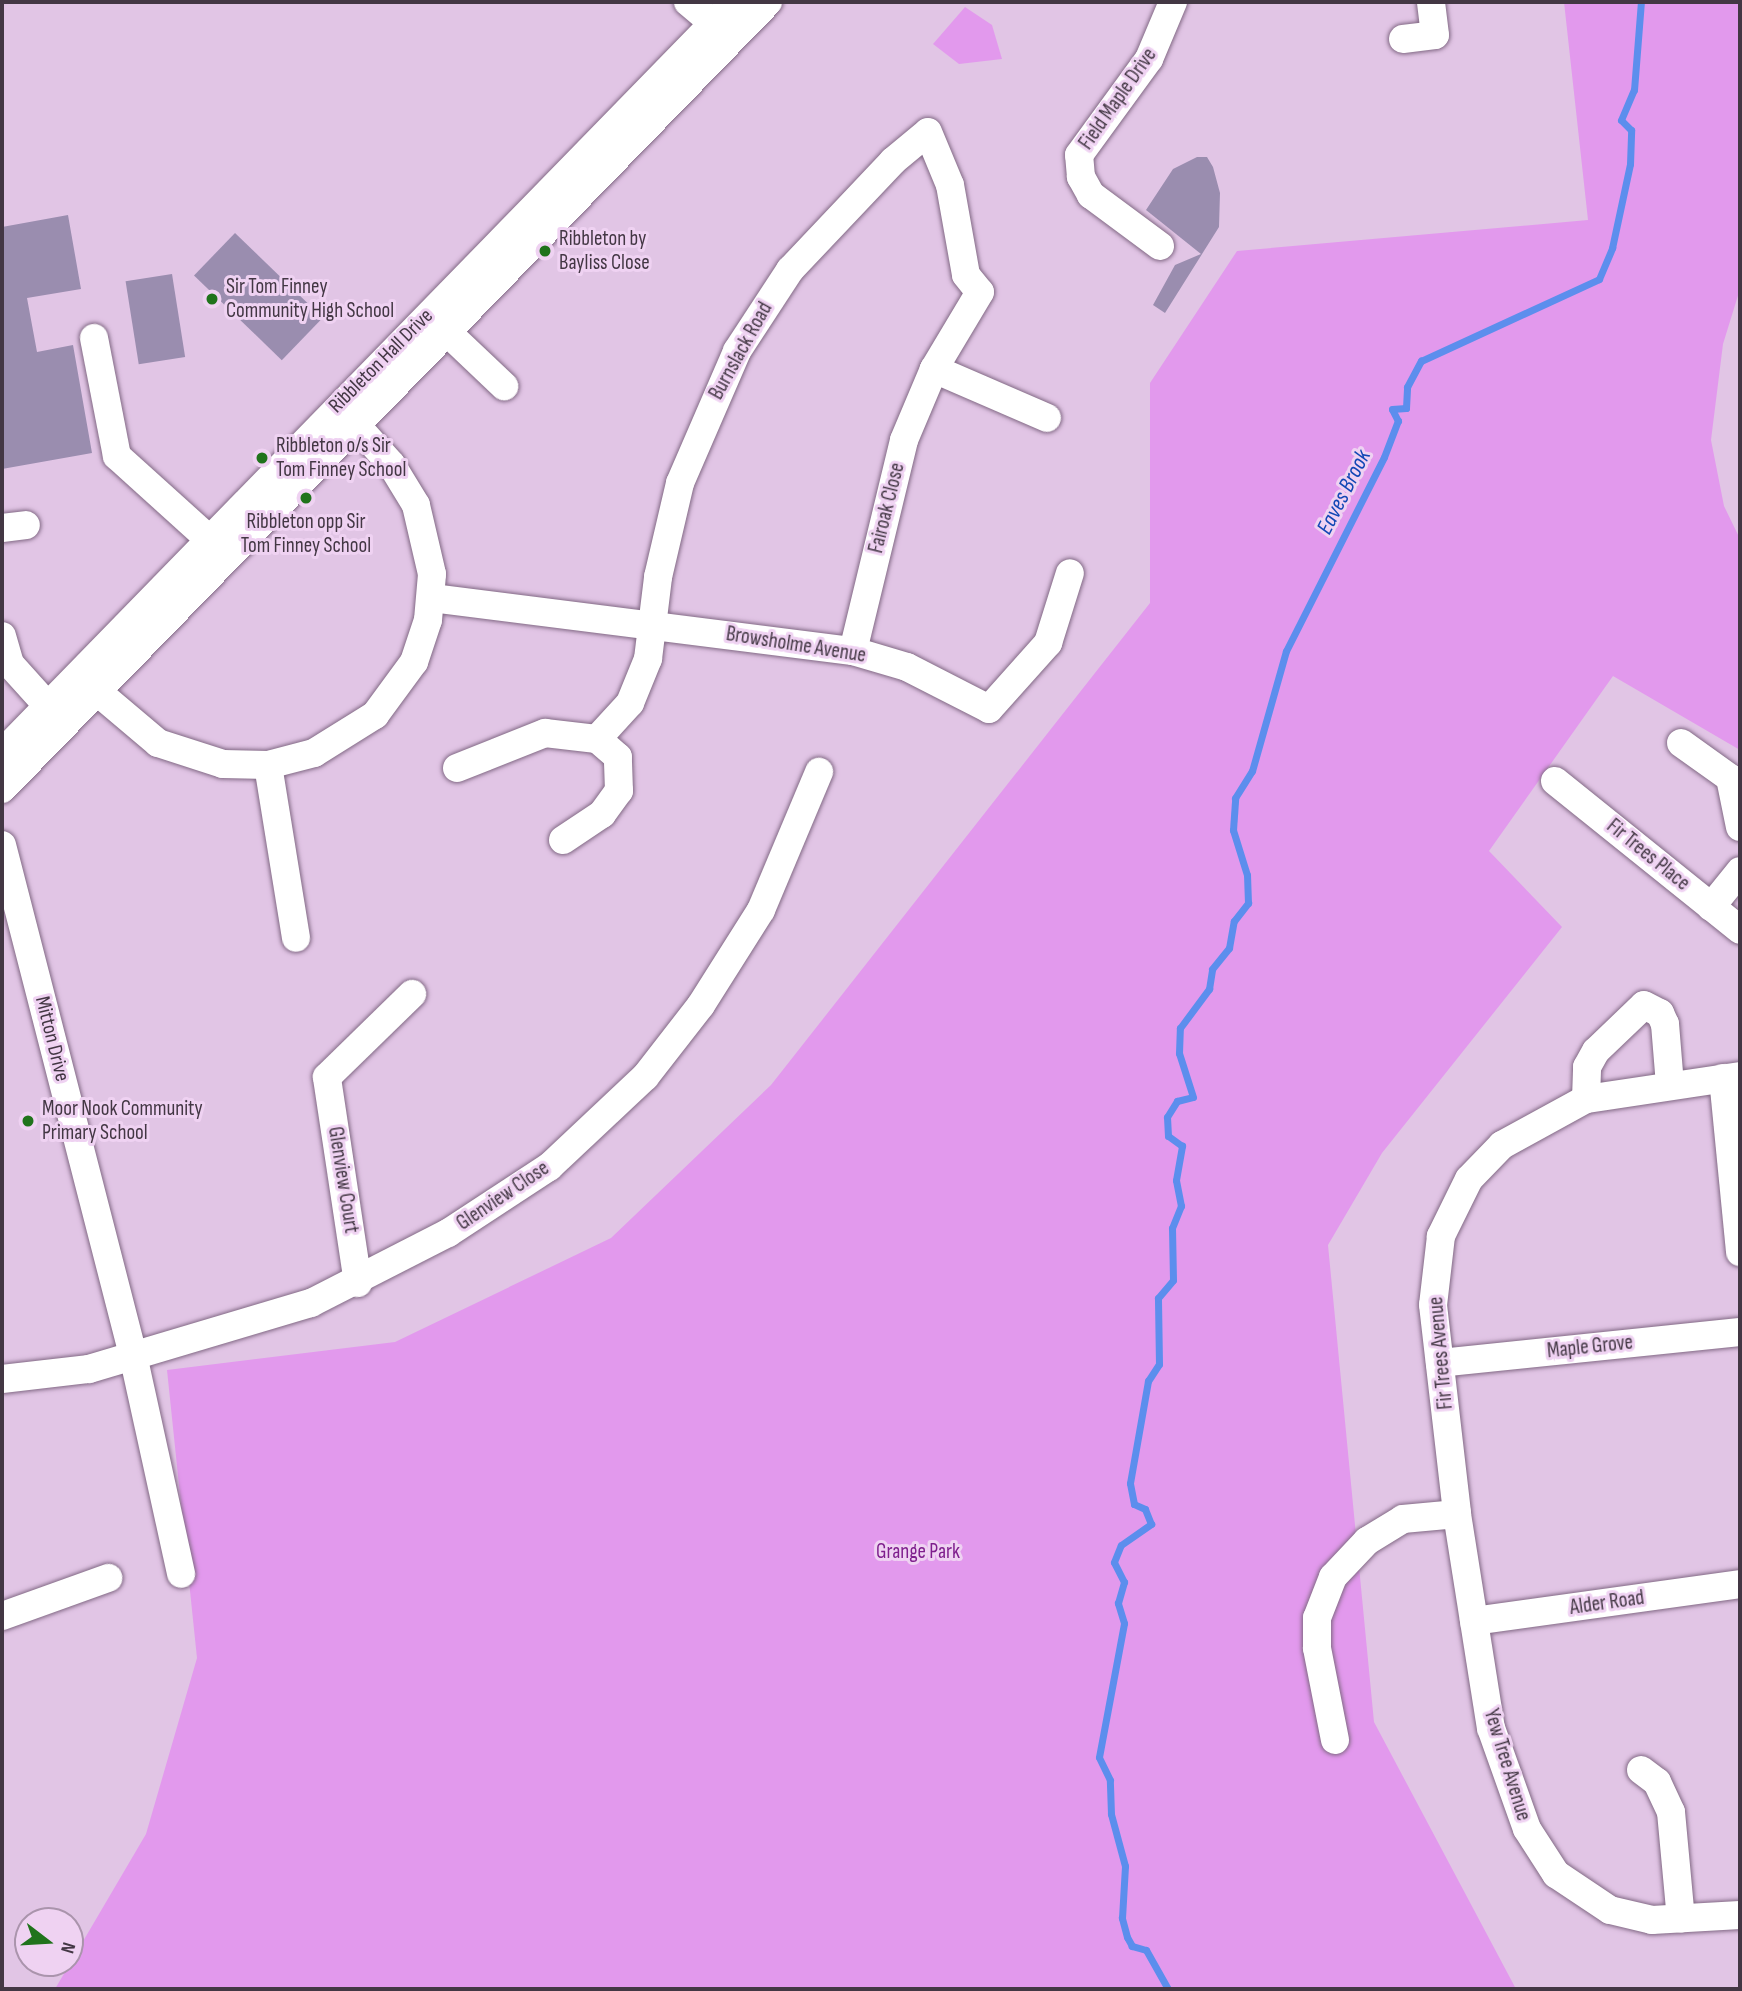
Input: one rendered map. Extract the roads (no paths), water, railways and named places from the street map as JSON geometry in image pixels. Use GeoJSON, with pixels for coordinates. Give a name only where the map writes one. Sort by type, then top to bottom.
{"type":"FeatureCollection","features":[{"type":"Feature","properties":{"kind":"street"},"geometry":{"type":"LineString","coordinates":[[688,2],[713,23]]}},
{"type":"Feature","properties":{"kind":"street","name":"Ribbleton Hall Drive"},"geometry":{"type":"LineString","coordinates":[[2,789],[231,559],[447,332],[691,64],[713,23],[734,2]]}},
{"type":"Feature","properties":{"kind":"street","name":"Ribbleton Hall Drive"},"geometry":{"type":"LineString","coordinates":[[2,753],[337,405],[691,64],[768,2]]}},
{"type":"Feature","properties":{"kind":"street","name":"Field Maple Drive"},"geometry":{"type":"LineString","coordinates":[[1160,246],[1091,195],[1080,177],[1079,155],[1149,59],[1173,2]]}},
{"type":"Feature","properties":{"kind":"street"},"geometry":{"type":"LineString","coordinates":[[1403,39],[1436,35],[1431,2]]}},
{"type":"Feature","properties":{"kind":"street","name":"Fairoak Close"},"geometry":{"type":"LineString","coordinates":[[853,651],[904,440],[933,369],[980,292],[966,275],[950,185],[928,132]]}},
{"type":"Feature","properties":{"kind":"street","name":"Burnslack Road"},"geometry":{"type":"LineString","coordinates":[[597,739],[630,703],[648,659],[652,625],[680,483],[737,351],[790,271],[893,161],[928,132]]}},
{"type":"Feature","properties":{"kind":"street","name":"Ribbleton Hall Drive"},"geometry":{"type":"LineString","coordinates":[[447,332],[505,387]]}},
{"type":"Feature","properties":{"kind":"street"},"geometry":{"type":"LineString","coordinates":[[94,338],[117,456],[231,559]]}},
{"type":"Feature","properties":{"kind":"street"},"geometry":{"type":"LineString","coordinates":[[933,369],[1047,418]]}},
{"type":"Feature","properties":{"kind":"street"},"geometry":{"type":"LineString","coordinates":[[78,675],[139,730],[178,752],[223,764],[268,765],[314,753],[375,715],[414,662],[432,598],[430,551],[416,505],[359,426],[337,405]]}},
{"type":"Feature","properties":{"kind":"street","name":"Browsholme Avenue"},"geometry":{"type":"LineString","coordinates":[[432,598],[853,651],[907,667],[989,709],[1048,643],[1070,573]]}},
{"type":"Feature","properties":{"kind":"street"},"geometry":{"type":"LineString","coordinates":[[2,636],[10,664],[47,705]]}},
{"type":"Feature","properties":{"kind":"street"},"geometry":{"type":"LineString","coordinates":[[457,768],[545,733],[597,739],[618,757],[619,791],[602,814],[562,840]]}},
{"type":"Feature","properties":{"kind":"street"},"geometry":{"type":"LineString","coordinates":[[1681,743],[1730,778],[1740,827]]}},
{"type":"Feature","properties":{"kind":"street"},"geometry":{"type":"LineString","coordinates":[[268,765],[296,937]]}},
{"type":"Feature","properties":{"kind":"street","name":"Glenview Close"},"geometry":{"type":"LineString","coordinates":[[2,1379],[89,1369],[312,1303],[358,1283],[516,1190],[579,1141],[645,1077],[701,1005],[761,910],[819,772]]}},
{"type":"Feature","properties":{"kind":"street","name":"Fir Trees Place"},"geometry":{"type":"LineString","coordinates":[[1555,781],[1740,930]]}},
{"type":"Feature","properties":{"kind":"street","name":"Mitton Drive"},"geometry":{"type":"LineString","coordinates":[[2,845],[133,1355],[181,1574]]}},
{"type":"Feature","properties":{"kind":"street"},"geometry":{"type":"LineString","coordinates":[[1712,907],[1740,871]]}},
{"type":"Feature","properties":{"kind":"street","name":"Glenview Court"},"geometry":{"type":"LineString","coordinates":[[358,1283],[327,1077],[412,994]]}},
{"type":"Feature","properties":{"kind":"street"},"geometry":{"type":"LineString","coordinates":[[1586,1099],[1587,1067],[1595,1051],[1644,1005],[1660,1013],[1665,1024],[1670,1085]]}},
{"type":"Feature","properties":{"kind":"street"},"geometry":{"type":"LineString","coordinates":[[1731,1077],[1740,1252]]}},
{"type":"Feature","properties":{"kind":"street","name":"Fir Trees Avenue"},"geometry":{"type":"LineString","coordinates":[[1474,1621],[1457,1514],[1433,1305],[1441,1236],[1469,1179],[1502,1145],[1586,1099],[1731,1077]]}},
{"type":"Feature","properties":{"kind":"street","name":"Maple Grove"},"geometry":{"type":"LineString","coordinates":[[1440,1363],[1740,1332]]}},
{"type":"Feature","properties":{"kind":"street"},"geometry":{"type":"LineString","coordinates":[[1335,1740],[1317,1648],[1317,1618],[1333,1577],[1367,1541],[1403,1519],[1457,1514]]}},
{"type":"Feature","properties":{"kind":"street"},"geometry":{"type":"LineString","coordinates":[[2,1616],[108,1578]]}},
{"type":"Feature","properties":{"kind":"street","name":"Alder Road"},"geometry":{"type":"LineString","coordinates":[[1474,1621],[1740,1584]]}},
{"type":"Feature","properties":{"kind":"street","name":"Yew Tree Avenue"},"geometry":{"type":"LineString","coordinates":[[1474,1621],[1491,1728],[1527,1829],[1556,1874],[1610,1910],[1653,1920],[1740,1915]]}},
{"type":"Feature","properties":{"kind":"street"},"geometry":{"type":"LineString","coordinates":[[1641,1770],[1657,1783],[1671,1812],[1681,1919]]}},
{"type":"Feature","properties":{"kind":"waterway","name":"Eaves Brook"},"geometry":{"type":"LineString","coordinates":[[1168,1989],[1146,1950],[1132,1946],[1127,1937],[1122,1918],[1125,1866],[1111,1814],[1110,1780],[1099,1757],[1124,1623],[1118,1603],[1124,1582],[1114,1562],[1121,1545],[1151,1524],[1145,1509],[1134,1504],[1130,1483],[1148,1381],[1159,1364],[1158,1298],[1173,1280],[1172,1228],[1181,1206],[1176,1180],[1182,1146],[1168,1136],[1167,1117],[1177,1101],[1193,1097],[1179,1053],[1180,1028],[1209,989],[1212,969],[1229,948],[1234,921],[1248,903],[1247,875],[1233,830],[1235,798],[1252,771],[1286,651],[1384,457],[1398,421],[1392,409],[1406,408],[1407,387],[1421,361],[1599,279],[1612,248],[1630,164],[1631,130],[1621,120],[1634,90],[1641,2]]}},
{"type":"Feature","properties":{"kind":"place","name":"Ribbleton by Bayliss Close"},"geometry":{"type":"Point","coordinates":[545,251]}},
{"type":"Feature","properties":{"kind":"place","name":"Sir Tom Finney Community High School"},"geometry":{"type":"Point","coordinates":[212,299]}},
{"type":"Feature","properties":{"kind":"place","name":"Ribbleton o/s Sir Tom Finney School"},"geometry":{"type":"Point","coordinates":[262,458]}},
{"type":"Feature","properties":{"kind":"place","name":"Ribbleton opp Sir Tom Finney School"},"geometry":{"type":"Point","coordinates":[306,498]}},
{"type":"Feature","properties":{"kind":"place","name":"Moor Nook Community Primary School"},"geometry":{"type":"Point","coordinates":[28,1121]}},
{"type":"Feature","properties":{"kind":"park label","name":"Grange Park"},"geometry":{"type":"Point","coordinates":[918,1552]}}]}
